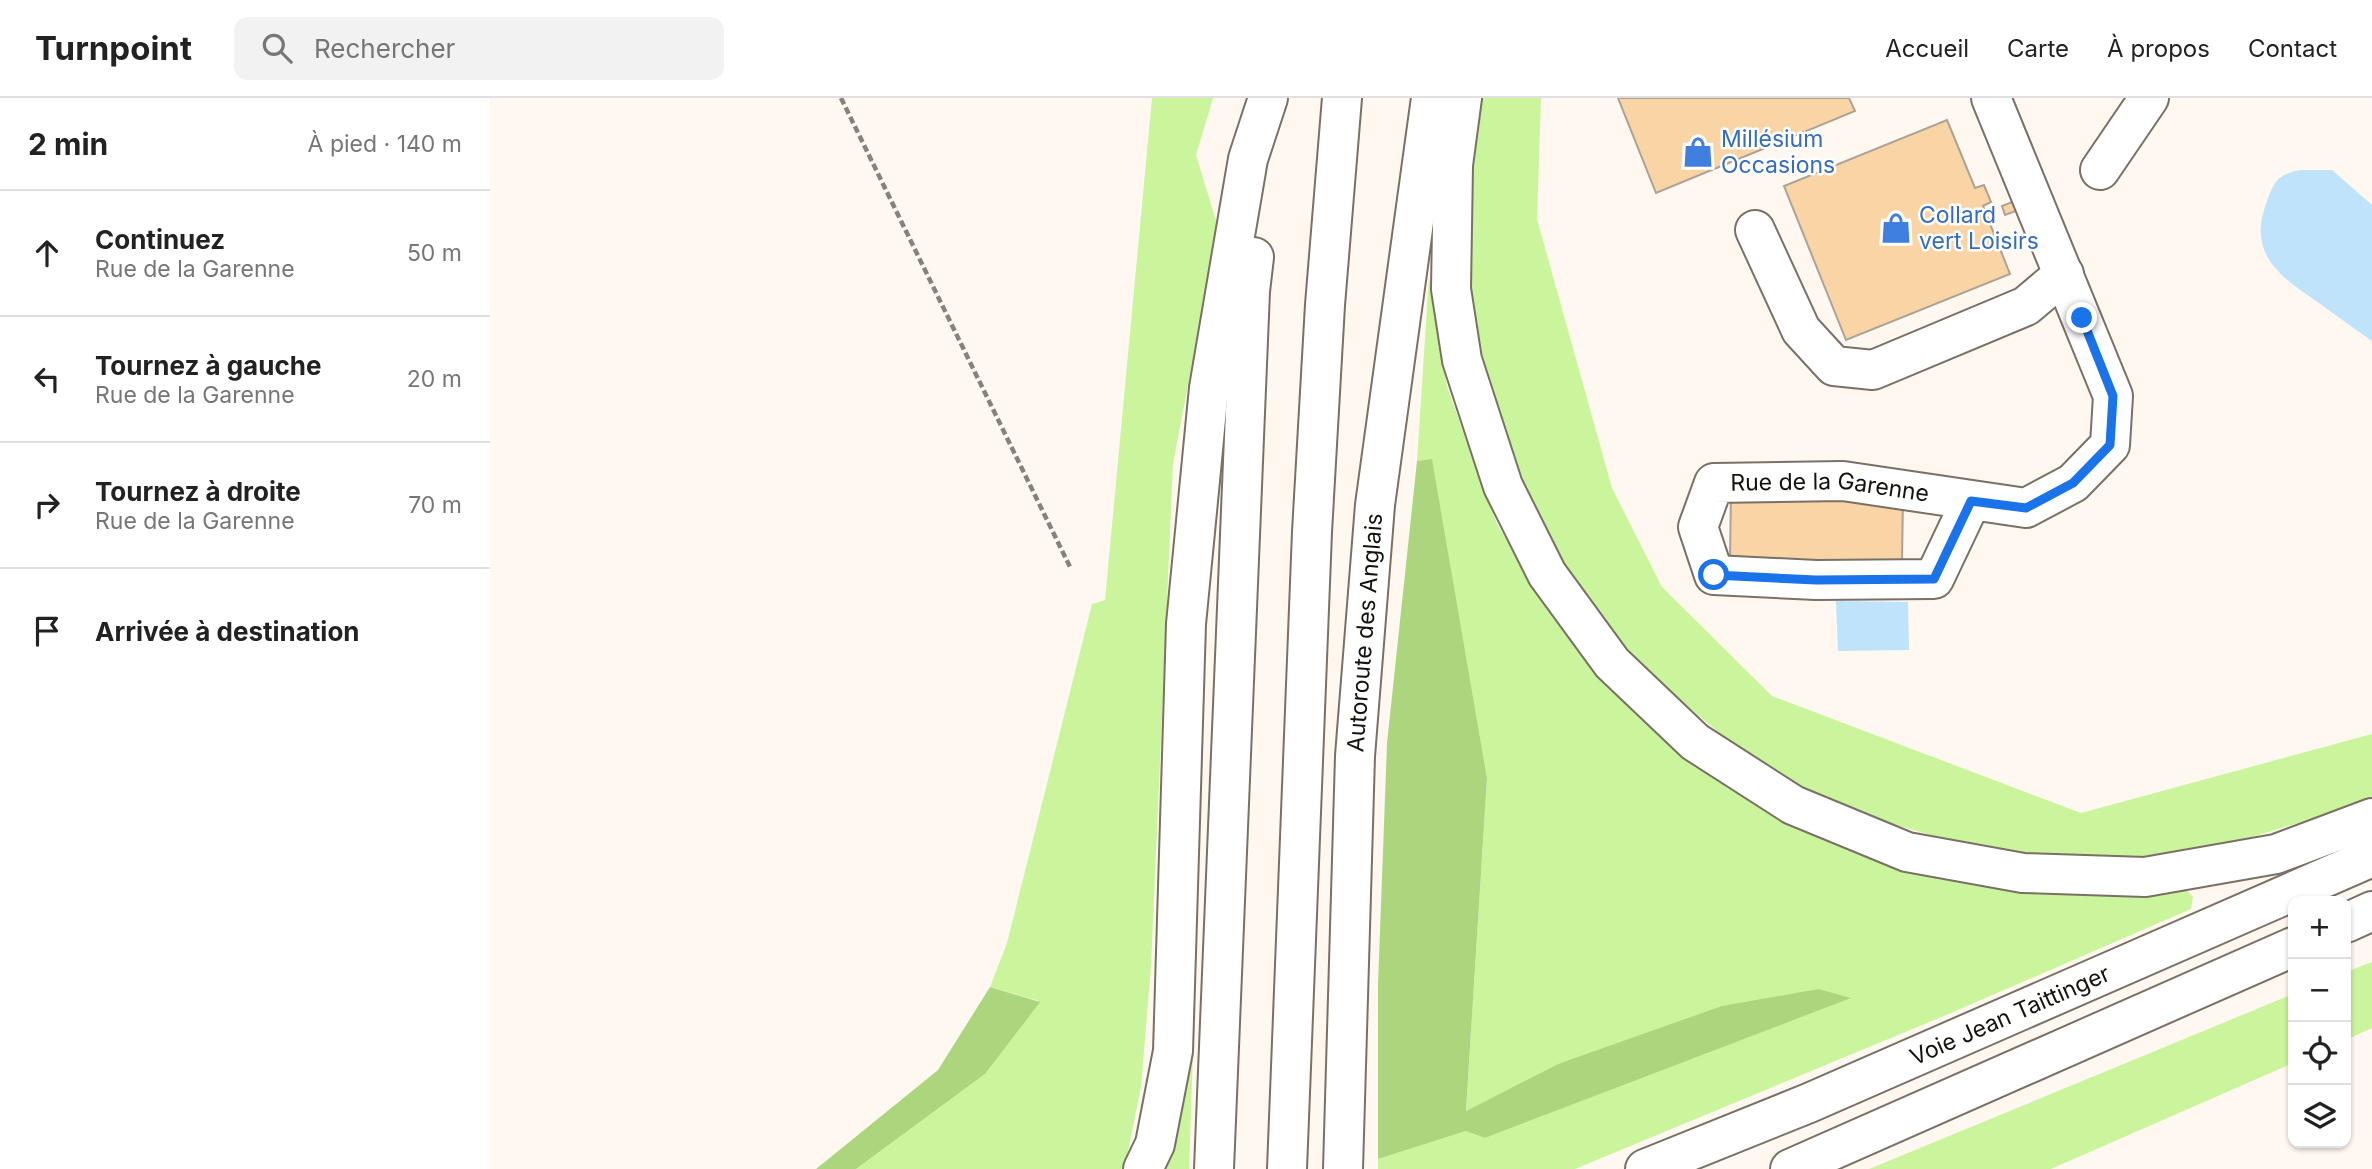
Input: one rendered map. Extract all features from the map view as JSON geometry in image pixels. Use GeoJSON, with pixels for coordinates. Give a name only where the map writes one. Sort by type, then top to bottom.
{"type":"FeatureCollection","features":[{"type":"Feature","properties":{"kind":"main road"},"geometry":{"type":"LineString","coordinates":[[1287,1169],[1312,532],[1325,305],[1342,98]]}},
{"type":"Feature","properties":{"kind":"main road","name":"Autoroute des Anglais"},"geometry":{"type":"LineString","coordinates":[[1343,1169],[1355,756],[1375,505],[1431,98]]}},
{"type":"Feature","properties":{"kind":"main road"},"geometry":{"type":"LineString","coordinates":[[1462,98],[1453,165],[1451,289],[1462,360],[1503,486],[1547,573],[1612,663],[1695,742],[1793,805],[1907,852],[2022,873],[2145,877],[2276,854],[2372,818]]}},
{"type":"Feature","properties":{"kind":"main road","name":"Rue de la Garenne"},"geometry":{"type":"LineString","coordinates":[[1971,501],[1934,579],[1816,580],[1714,575],[1698,527],[1714,483],[1843,481],[2026,508],[2073,483],[2110,445],[2113,396],[1991,98]]}},
{"type":"Feature","properties":{"kind":"main road"},"geometry":{"type":"LineString","coordinates":[[2100,170],[2149,98]]}},
{"type":"Feature","properties":{"kind":"main road"},"geometry":{"type":"LineString","coordinates":[[1143,1169],[1155,1144],[1172,1051],[1186,624],[1209,388],[1248,159],[1267,103]]}},
{"type":"Feature","properties":{"kind":"main road"},"geometry":{"type":"LineString","coordinates":[[1214,1169],[1250,291],[1265,157],[1267,103]]}},
{"type":"Feature","properties":{"kind":"main road"},"geometry":{"type":"LineString","coordinates":[[1755,230],[1801,330],[1834,366],[1873,370],[2026,306],[2064,274]]}},
{"type":"Feature","properties":{"kind":"main road","name":"Voie Jean Taittinger"},"geometry":{"type":"LineString","coordinates":[[1645,1169],[1809,1103],[2372,857]]}},
{"type":"Feature","properties":{"kind":"main road"},"geometry":{"type":"LineString","coordinates":[[2351,921],[2372,911]]}},
{"type":"Feature","properties":{"kind":"main road"},"geometry":{"type":"LineString","coordinates":[[2351,932],[2372,930]]}},
{"type":"Feature","properties":{"kind":"main road"},"geometry":{"type":"LineString","coordinates":[[1790,1169],[2288,949]]}},
{"type":"Feature","properties":{"kind":"path"},"geometry":{"type":"LineString","coordinates":[[841,98],[1072,569]]}},
{"type":"Feature","properties":{"kind":"green space"},"geometry":{"type":"Polygon","coordinates":[[[1152,98],[1213,98],[1196,155],[1218,227],[1173,464],[1151,967],[1141,1087],[1126,1161],[1121,1169],[856,1169],[985,1074],[1039,1001],[990,987],[1007,943],[1092,604],[1105,600],[1152,98]]]}},
{"type":"Feature","properties":{"kind":"green space"},"geometry":{"type":"Polygon","coordinates":[[[1477,98],[1541,98],[1537,219],[1612,488],[1662,587],[1772,696],[2081,813],[2372,734],[2372,800],[2243,840],[2183,853],[2106,859],[2038,855],[1938,837],[1868,817],[1783,778],[1729,741],[1673,694],[1628,650],[1538,524],[1509,461],[1477,344],[1469,279],[1466,205],[1477,98]]]}},
{"type":"Feature","properties":{"kind":"green space"},"geometry":{"type":"Polygon","coordinates":[[[1429,277],[1447,386],[1467,443],[1497,524],[1547,604],[1762,805],[2185,888],[2193,897],[2191,909],[1944,1016],[1575,1169],[1378,1169],[1378,1159],[1466,1131],[1485,1138],[1850,998],[1819,989],[1558,1064],[1466,1111],[1487,778],[1432,460],[1417,461],[1429,277]]]}},
{"type":"Feature","properties":{"kind":"green space"},"geometry":{"type":"Polygon","coordinates":[[[1432,459],[1487,778],[1466,1111],[1558,1064],[1722,1006],[1819,989],[1851,998],[1485,1138],[1466,1131],[1378,1159],[1378,985],[1387,743],[1417,461],[1432,459]]]}},
{"type":"Feature","properties":{"kind":"green space"},"geometry":{"type":"Polygon","coordinates":[[[1187,935],[1197,935],[1189,1169],[1154,1169],[1187,935]]]}},
{"type":"Feature","properties":{"kind":"green space"},"geometry":{"type":"Polygon","coordinates":[[[2372,962],[2372,1028],[2351,1038],[2351,1022],[2351,970],[2372,962]]]}},
{"type":"Feature","properties":{"kind":"green space"},"geometry":{"type":"Polygon","coordinates":[[[990,987],[1040,1002],[985,1074],[856,1169],[816,1169],[938,1070],[990,987]]]}},
{"type":"Feature","properties":{"kind":"green space"},"geometry":{"type":"Polygon","coordinates":[[[2288,996],[2288,1065],[2051,1169],[1869,1169],[2288,996]]]}},
{"type":"Feature","properties":{"kind":"water"},"geometry":{"type":"Polygon","coordinates":[[[2301,170],[2332,170],[2372,205],[2372,341],[2292,284],[2272,263],[2265,251],[2261,222],[2271,190],[2281,177],[2301,170]]]}},
{"type":"Feature","properties":{"kind":"water"},"geometry":{"type":"Polygon","coordinates":[[[1836,601],[1908,602],[1909,650],[1838,651],[1836,601]]]}},
{"type":"Feature","properties":{"kind":"building","name":"Millésium Occasions"},"geometry":{"type":"Polygon","coordinates":[[[1618,98],[1849,98],[1855,111],[1656,193],[1618,98]]]}},
{"type":"Feature","properties":{"kind":"building","name":"Collard vert Loisirs"},"geometry":{"type":"Polygon","coordinates":[[[1947,120],[1975,188],[1984,185],[1991,202],[1983,206],[2010,274],[1846,340],[1784,186],[1947,120]]]}},
{"type":"Feature","properties":{"kind":"building"},"geometry":{"type":"Polygon","coordinates":[[[2017,200],[2021,209],[2005,215],[2002,206],[2017,200]]]}},
{"type":"Feature","properties":{"kind":"building"},"geometry":{"type":"Polygon","coordinates":[[[1731,491],[1903,495],[1902,563],[1730,558],[1731,491]]]}},
{"type":"Feature","properties":{"kind":"place","name":"Millésium Occasions"},"geometry":{"type":"Point","coordinates":[1698,152]}},
{"type":"Feature","properties":{"kind":"place","name":"Collard vert Loisirs"},"geometry":{"type":"Point","coordinates":[1896,228]}},
{"type":"Feature","properties":{"kind":"route"},"geometry":{"type":"LineString","coordinates":[[1714,575],[1816,580],[1934,579],[1971,501],[2026,508],[2073,483],[2110,445],[2113,396],[2082,318]]}}]}
